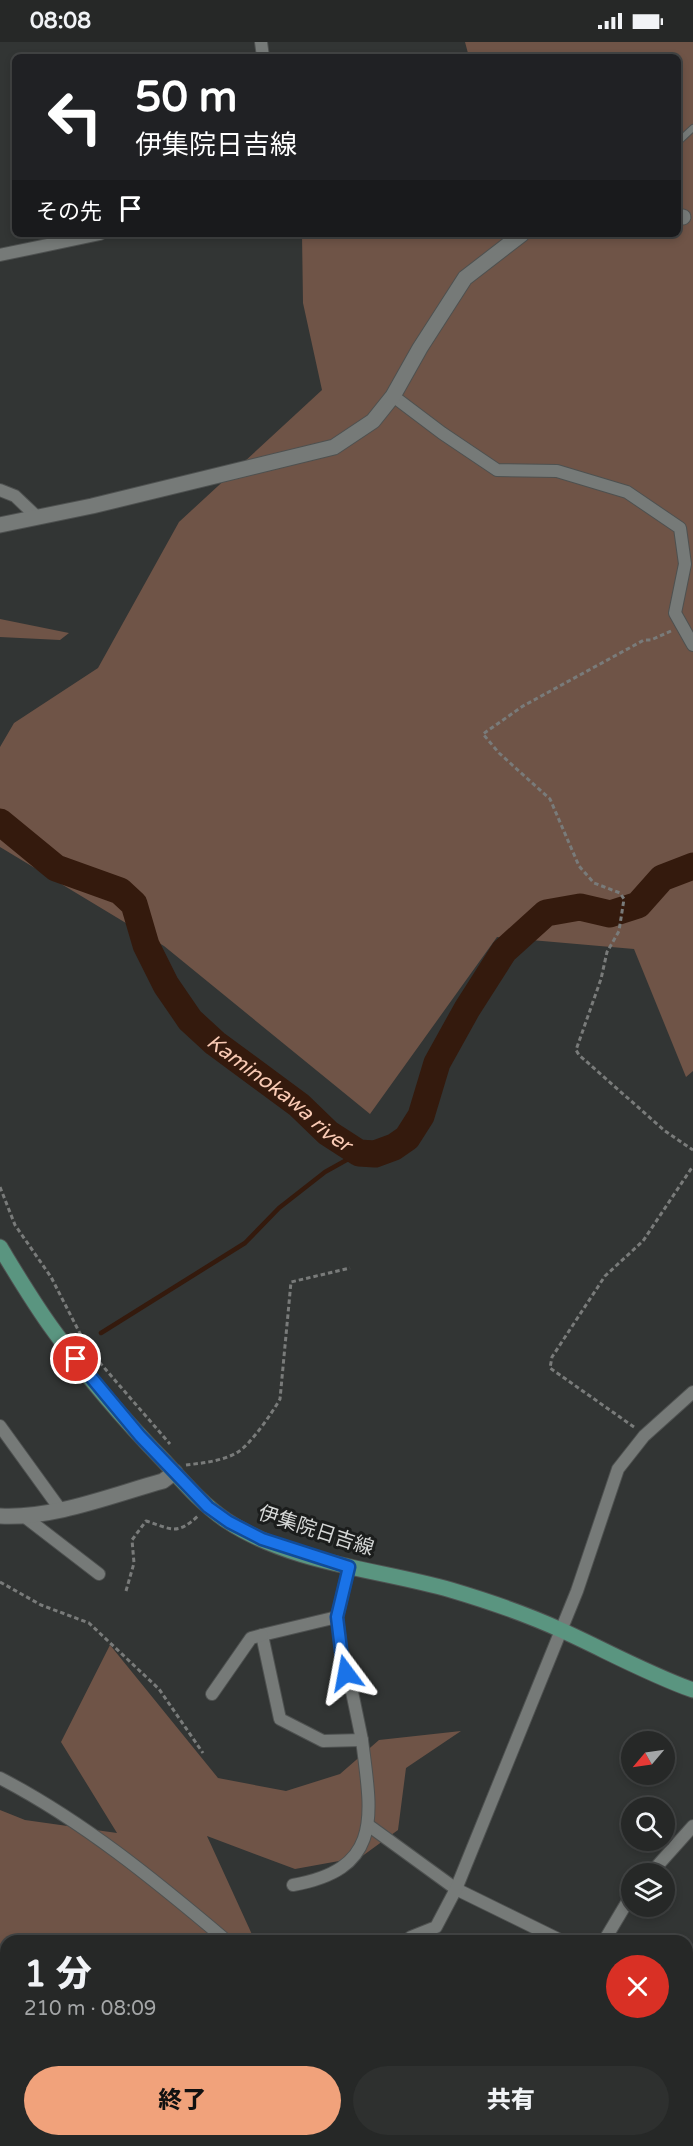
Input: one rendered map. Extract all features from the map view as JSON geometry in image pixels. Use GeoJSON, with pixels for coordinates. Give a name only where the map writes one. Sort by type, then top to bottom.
{"type":"FeatureCollection","features":[{"type":"Feature","properties":{"kind":"main road","name":"伊集院日吉線"},"geometry":{"type":"LineString","coordinates":[[0,1247],[53,1330],[98,1387],[180,1465],[208,1507],[229,1522],[262,1539],[349,1567],[451,1590],[561,1630],[693,1690]]}},
{"type":"Feature","properties":{"kind":"street"},"geometry":{"type":"LineString","coordinates":[[0,255],[86,237]]}},
{"type":"Feature","properties":{"kind":"street"},"geometry":{"type":"LineString","coordinates":[[0,525],[92,506],[334,447],[373,422],[393,396],[420,348],[465,279],[518,237]]}},
{"type":"Feature","properties":{"kind":"street"},"geometry":{"type":"LineString","coordinates":[[393,396],[497,470],[557,471],[627,492],[680,528],[685,564],[675,613],[693,645]]}},
{"type":"Feature","properties":{"kind":"street"},"geometry":{"type":"LineString","coordinates":[[0,490],[15,496],[38,517]]}},
{"type":"Feature","properties":{"kind":"street"},"geometry":{"type":"LineString","coordinates":[[416,1935],[435,1927],[456,1889],[577,1591],[618,1469],[645,1435],[693,1392]]}},
{"type":"Feature","properties":{"kind":"street"},"geometry":{"type":"LineString","coordinates":[[0,1426],[60,1509]]}},
{"type":"Feature","properties":{"kind":"street"},"geometry":{"type":"LineString","coordinates":[[0,1516],[25,1517],[163,1481],[180,1465]]}},
{"type":"Feature","properties":{"kind":"street"},"geometry":{"type":"LineString","coordinates":[[25,1517],[99,1574]]}},
{"type":"Feature","properties":{"kind":"street"},"geometry":{"type":"LineString","coordinates":[[293,1885],[314,1881],[334,1872],[356,1855],[367,1834],[370,1811],[362,1740],[351,1687],[342,1658],[337,1617],[349,1567]]}},
{"type":"Feature","properties":{"kind":"street"},"geometry":{"type":"LineString","coordinates":[[212,1694],[250,1638],[337,1617]]}},
{"type":"Feature","properties":{"kind":"street"},"geometry":{"type":"LineString","coordinates":[[262,1635],[280,1719],[323,1741],[362,1740]]}},
{"type":"Feature","properties":{"kind":"street"},"geometry":{"type":"LineString","coordinates":[[0,1778],[41,1799],[138,1868],[220,1935]]}},
{"type":"Feature","properties":{"kind":"street"},"geometry":{"type":"LineString","coordinates":[[368,1825],[456,1889],[550,1935]]}},
{"type":"Feature","properties":{"kind":"street"},"geometry":{"type":"LineString","coordinates":[[660,1863],[693,1826]]}},
{"type":"Feature","properties":{"kind":"street"},"geometry":{"type":"LineString","coordinates":[[608,1935],[621,1912]]}},
{"type":"Feature","properties":{"kind":"lane"},"geometry":{"type":"LineString","coordinates":[[681,139],[693,128]]}},
{"type":"Feature","properties":{"kind":"path"},"geometry":{"type":"LineString","coordinates":[[683,627],[634,645],[523,705],[483,734],[499,753],[550,799],[579,866],[594,883],[620,893],[624,899],[619,931],[607,952],[576,1050],[665,1131],[693,1150]]}},
{"type":"Feature","properties":{"kind":"path"},"geometry":{"type":"LineString","coordinates":[[645,1435],[550,1368],[552,1358],[605,1276],[643,1241],[693,1166]]}},
{"type":"Feature","properties":{"kind":"path"},"geometry":{"type":"LineString","coordinates":[[0,1187],[15,1225],[51,1277],[88,1349],[164,1435],[174,1450]]}},
{"type":"Feature","properties":{"kind":"path"},"geometry":{"type":"LineString","coordinates":[[180,1465],[214,1461],[238,1452],[277,1405],[280,1399],[291,1282],[350,1268]]}},
{"type":"Feature","properties":{"kind":"path"},"geometry":{"type":"LineString","coordinates":[[126,1591],[134,1563],[132,1540],[146,1521],[176,1530],[185,1528],[208,1507]]}},
{"type":"Feature","properties":{"kind":"path"},"geometry":{"type":"LineString","coordinates":[[0,1582],[41,1605],[89,1623],[159,1689],[203,1753]]}},
{"type":"Feature","properties":{"kind":"shaded area"},"geometry":{"type":"Polygon","coordinates":[[[465,42],[693,42],[693,1071],[686,1077],[634,949],[497,937],[370,1114],[164,946],[0,847],[0,747],[14,723],[98,668],[179,522],[322,390],[303,303],[302,237],[681,237],[681,54],[468,54],[465,42]]]}},
{"type":"Feature","properties":{"kind":"shaded area"},"geometry":{"type":"Polygon","coordinates":[[[0,619],[69,633],[60,640],[0,637],[0,619]]]}},
{"type":"Feature","properties":{"kind":"shaded area"},"geometry":{"type":"Polygon","coordinates":[[[110,1645],[218,1778],[286,1791],[340,1774],[379,1740],[461,1731],[406,1768],[398,1830],[361,1857],[295,1869],[207,1836],[252,1935],[0,1935],[0,1810],[25,1820],[117,1833],[61,1742],[110,1645]]]}},
{"type":"Feature","properties":{"kind":"waterway","name":"Kaminokawa river"},"geometry":{"type":"LineString","coordinates":[[0,822],[56,868],[120,891],[134,904],[146,945],[166,985],[190,1020],[215,1043],[299,1105],[328,1133],[359,1153],[375,1154],[394,1147],[407,1138],[421,1116],[437,1063],[467,1009],[504,951],[546,913],[580,907],[610,914],[638,905],[662,878],[693,866]]}},
{"type":"Feature","properties":{"kind":"waterway"},"geometry":{"type":"LineString","coordinates":[[101,1333],[245,1243],[279,1208],[325,1172],[359,1153]]}},
{"type":"Feature","properties":{"kind":"route"},"geometry":{"type":"LineString","coordinates":[[76,1359],[140,1436],[208,1507],[229,1522],[262,1539],[349,1567],[337,1617],[346,1673]]}}]}
